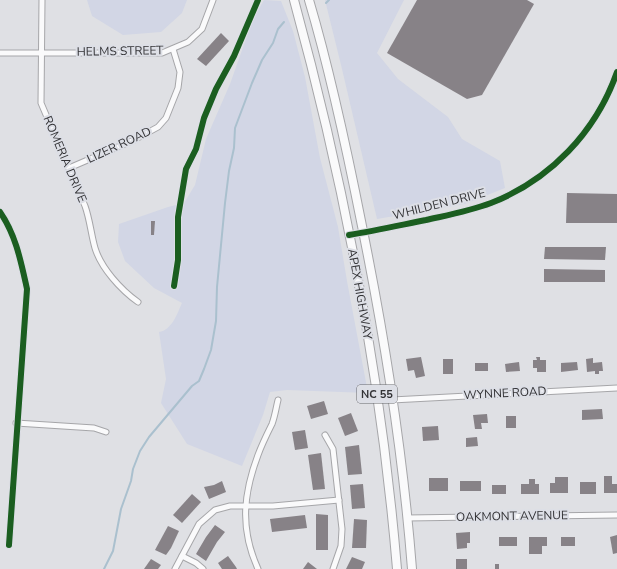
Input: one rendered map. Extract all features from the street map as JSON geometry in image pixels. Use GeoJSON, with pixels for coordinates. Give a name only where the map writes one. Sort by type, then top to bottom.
{"type":"FeatureCollection","features":[{"type":"Feature","properties":{"kind":"main road","name":"APEX HIGHWAY"},"geometry":{"type":"LineString","coordinates":[[294,0],[320,101],[349,235],[370,349],[391,509],[397,569]]}},
{"type":"Feature","properties":{"kind":"main road","name":"APEX HIGHWAY"},"geometry":{"type":"LineString","coordinates":[[309,0],[335,99],[364,233],[379,312],[392,400],[412,569]]}},
{"type":"Feature","properties":{"kind":"street","name":"ROMERIA DRIVE"},"geometry":{"type":"LineString","coordinates":[[42,0],[41,103],[89,218],[98,257],[108,272],[126,293],[138,302]]}},
{"type":"Feature","properties":{"kind":"street","name":"HELMS STREET"},"geometry":{"type":"LineString","coordinates":[[0,53],[162,53],[188,42],[202,29],[213,0]]}},
{"type":"Feature","properties":{"kind":"street","name":"LIZER ROAD"},"geometry":{"type":"LineString","coordinates":[[69,168],[134,140],[158,127],[166,118],[178,88],[180,72],[173,49]]}},
{"type":"Feature","properties":{"kind":"street","name":"WHILDEN DRIVE"},"geometry":{"type":"LineString","coordinates":[[349,235],[480,207],[500,199],[532,182],[557,162],[582,136],[602,106],[617,72]]}},
{"type":"Feature","properties":{"kind":"street"},"geometry":{"type":"LineString","coordinates":[[0,212],[8,224],[19,252],[27,290],[16,422],[9,545]]}},
{"type":"Feature","properties":{"kind":"street","name":"WYNNE ROAD"},"geometry":{"type":"LineString","coordinates":[[392,400],[617,388]]}},
{"type":"Feature","properties":{"kind":"street"},"geometry":{"type":"LineString","coordinates":[[258,569],[251,554],[247,533],[245,506],[249,481],[258,454],[272,422],[278,400]]}},
{"type":"Feature","properties":{"kind":"street"},"geometry":{"type":"LineString","coordinates":[[16,422],[94,428],[106,432]]}},
{"type":"Feature","properties":{"kind":"street"},"geometry":{"type":"LineString","coordinates":[[325,435],[333,448],[342,529],[341,546],[334,569]]}},
{"type":"Feature","properties":{"kind":"street"},"geometry":{"type":"LineString","coordinates":[[175,569],[199,524],[215,510],[230,506],[274,506],[339,500]]}},
{"type":"Feature","properties":{"kind":"street","name":"OAKMONT AVENUE"},"geometry":{"type":"LineString","coordinates":[[407,518],[617,515]]}},
{"type":"Feature","properties":{"kind":"street"},"geometry":{"type":"LineString","coordinates":[[182,556],[196,563],[203,569]]}},
{"type":"Feature","properties":{"kind":"shaded area"},"geometry":{"type":"Polygon","coordinates":[[[87,0],[187,0],[182,13],[161,32],[123,35],[92,16],[87,0]]]}},
{"type":"Feature","properties":{"kind":"shaded area"},"geometry":{"type":"Polygon","coordinates":[[[264,0],[281,1],[293,31],[305,77],[320,158],[338,227],[368,393],[287,390],[270,392],[263,415],[242,466],[187,444],[161,403],[166,379],[159,332],[164,331],[171,325],[182,303],[154,288],[125,261],[118,242],[119,224],[184,203],[195,185],[206,139],[230,84],[253,19],[264,0]]]}},
{"type":"Feature","properties":{"kind":"shaded area"},"geometry":{"type":"Polygon","coordinates":[[[325,0],[404,0],[377,53],[398,79],[448,117],[462,139],[500,161],[505,188],[465,204],[377,219],[325,0]]]}},
{"type":"Feature","properties":{"kind":"building"},"geometry":{"type":"Polygon","coordinates":[[[417,0],[527,0],[534,4],[482,95],[467,99],[387,53],[417,0]]]}},
{"type":"Feature","properties":{"kind":"building"},"geometry":{"type":"Polygon","coordinates":[[[221,33],[229,41],[206,66],[197,59],[221,33]]]}},
{"type":"Feature","properties":{"kind":"building"},"geometry":{"type":"Polygon","coordinates":[[[567,193],[617,194],[617,223],[566,223],[567,193]]]}},
{"type":"Feature","properties":{"kind":"building"},"geometry":{"type":"Polygon","coordinates":[[[151,221],[155,221],[154,235],[151,235],[151,221]]]}},
{"type":"Feature","properties":{"kind":"building"},"geometry":{"type":"Polygon","coordinates":[[[545,247],[606,247],[605,260],[544,259],[545,247]]]}},
{"type":"Feature","properties":{"kind":"building"},"geometry":{"type":"Polygon","coordinates":[[[544,269],[605,270],[605,282],[544,282],[544,269]]]}},
{"type":"Feature","properties":{"kind":"building"},"geometry":{"type":"Polygon","coordinates":[[[421,357],[425,376],[416,378],[414,370],[408,371],[406,359],[421,357]]]}},
{"type":"Feature","properties":{"kind":"building"},"geometry":{"type":"Polygon","coordinates":[[[536,357],[540,357],[540,360],[546,360],[546,372],[537,372],[537,368],[533,368],[533,360],[537,360],[536,357]]]}},
{"type":"Feature","properties":{"kind":"building"},"geometry":{"type":"Polygon","coordinates":[[[593,358],[593,363],[602,362],[603,371],[599,371],[599,374],[595,374],[595,371],[587,372],[586,359],[593,358]]]}},
{"type":"Feature","properties":{"kind":"building"},"geometry":{"type":"Polygon","coordinates":[[[443,359],[453,359],[453,374],[443,374],[443,359]]]}},
{"type":"Feature","properties":{"kind":"building"},"geometry":{"type":"Polygon","coordinates":[[[519,362],[520,371],[506,372],[505,364],[519,362]]]}},
{"type":"Feature","properties":{"kind":"building"},"geometry":{"type":"Polygon","coordinates":[[[577,362],[578,370],[561,372],[561,363],[577,362]]]}},
{"type":"Feature","properties":{"kind":"building"},"geometry":{"type":"Polygon","coordinates":[[[475,363],[488,363],[488,371],[475,371],[475,363]]]}},
{"type":"Feature","properties":{"kind":"building"},"geometry":{"type":"Polygon","coordinates":[[[324,401],[328,414],[311,419],[307,406],[324,401]]]}},
{"type":"Feature","properties":{"kind":"building"},"geometry":{"type":"Polygon","coordinates":[[[602,409],[603,419],[582,420],[582,410],[602,409]]]}},
{"type":"Feature","properties":{"kind":"building"},"geometry":{"type":"Polygon","coordinates":[[[351,413],[358,431],[345,436],[338,418],[351,413]]]}},
{"type":"Feature","properties":{"kind":"building"},"geometry":{"type":"Polygon","coordinates":[[[487,414],[488,423],[481,423],[482,429],[475,429],[473,415],[487,414]]]}},
{"type":"Feature","properties":{"kind":"building"},"geometry":{"type":"Polygon","coordinates":[[[506,416],[516,416],[516,428],[506,428],[506,416]]]}},
{"type":"Feature","properties":{"kind":"building"},"geometry":{"type":"Polygon","coordinates":[[[438,426],[439,440],[423,441],[422,427],[438,426]]]}},
{"type":"Feature","properties":{"kind":"building"},"geometry":{"type":"Polygon","coordinates":[[[305,430],[308,448],[295,450],[292,432],[305,430]]]}},
{"type":"Feature","properties":{"kind":"building"},"geometry":{"type":"Polygon","coordinates":[[[477,437],[478,446],[466,447],[466,438],[477,437]]]}},
{"type":"Feature","properties":{"kind":"building"},"geometry":{"type":"Polygon","coordinates":[[[359,445],[362,474],[348,475],[345,447],[359,445]]]}},
{"type":"Feature","properties":{"kind":"building"},"geometry":{"type":"Polygon","coordinates":[[[321,453],[325,489],[313,490],[308,455],[321,453]]]}},
{"type":"Feature","properties":{"kind":"building"},"geometry":{"type":"Polygon","coordinates":[[[604,476],[612,476],[612,484],[617,484],[617,493],[604,493],[604,476]]]}},
{"type":"Feature","properties":{"kind":"building"},"geometry":{"type":"Polygon","coordinates":[[[555,477],[568,477],[568,493],[550,493],[550,483],[555,483],[555,477]]]}},
{"type":"Feature","properties":{"kind":"building"},"geometry":{"type":"Polygon","coordinates":[[[429,478],[448,478],[448,491],[429,491],[429,478]]]}},
{"type":"Feature","properties":{"kind":"building"},"geometry":{"type":"Polygon","coordinates":[[[529,479],[535,479],[535,484],[539,484],[539,494],[521,494],[521,484],[529,484],[529,479]]]}},
{"type":"Feature","properties":{"kind":"building"},"geometry":{"type":"Polygon","coordinates":[[[222,481],[226,492],[209,499],[204,487],[214,485],[222,481]]]}},
{"type":"Feature","properties":{"kind":"building"},"geometry":{"type":"Polygon","coordinates":[[[460,481],[481,481],[481,491],[460,491],[460,481]]]}},
{"type":"Feature","properties":{"kind":"building"},"geometry":{"type":"Polygon","coordinates":[[[580,482],[596,482],[596,494],[580,494],[580,482]]]}},
{"type":"Feature","properties":{"kind":"building"},"geometry":{"type":"Polygon","coordinates":[[[363,484],[365,508],[352,509],[350,485],[363,484]]]}},
{"type":"Feature","properties":{"kind":"building"},"geometry":{"type":"Polygon","coordinates":[[[492,485],[506,485],[506,494],[492,494],[492,485]]]}},
{"type":"Feature","properties":{"kind":"building"},"geometry":{"type":"Polygon","coordinates":[[[192,494],[201,502],[182,523],[173,515],[192,494]]]}},
{"type":"Feature","properties":{"kind":"building"},"geometry":{"type":"Polygon","coordinates":[[[316,514],[328,515],[328,550],[316,550],[316,514]]]}},
{"type":"Feature","properties":{"kind":"building"},"geometry":{"type":"Polygon","coordinates":[[[305,515],[307,528],[272,532],[270,519],[305,515]]]}},
{"type":"Feature","properties":{"kind":"building"},"geometry":{"type":"Polygon","coordinates":[[[354,519],[367,520],[366,548],[352,548],[354,519]]]}},
{"type":"Feature","properties":{"kind":"building"},"geometry":{"type":"Polygon","coordinates":[[[215,525],[225,532],[217,542],[206,561],[196,554],[215,525]]]}},
{"type":"Feature","properties":{"kind":"building"},"geometry":{"type":"Polygon","coordinates":[[[168,526],[179,531],[166,555],[155,550],[168,526]]]}},
{"type":"Feature","properties":{"kind":"building"},"geometry":{"type":"Polygon","coordinates":[[[470,532],[470,543],[467,543],[467,548],[457,549],[456,533],[470,532]]]}},
{"type":"Feature","properties":{"kind":"building"},"geometry":{"type":"Polygon","coordinates":[[[617,535],[617,553],[613,554],[610,537],[617,535]]]}},
{"type":"Feature","properties":{"kind":"building"},"geometry":{"type":"Polygon","coordinates":[[[499,537],[517,537],[517,546],[499,546],[499,537]]]}},
{"type":"Feature","properties":{"kind":"building"},"geometry":{"type":"Polygon","coordinates":[[[529,537],[547,537],[547,546],[542,546],[542,554],[529,554],[529,537]]]}},
{"type":"Feature","properties":{"kind":"building"},"geometry":{"type":"Polygon","coordinates":[[[561,537],[575,537],[575,546],[561,546],[561,537]]]}},
{"type":"Feature","properties":{"kind":"building"},"geometry":{"type":"Polygon","coordinates":[[[228,556],[237,569],[222,569],[218,563],[228,556]]]}},
{"type":"Feature","properties":{"kind":"building"},"geometry":{"type":"Polygon","coordinates":[[[352,557],[365,562],[362,569],[346,569],[352,557]]]}},
{"type":"Feature","properties":{"kind":"building"},"geometry":{"type":"Polygon","coordinates":[[[151,559],[161,565],[158,569],[144,569],[151,559]]]}},
{"type":"Feature","properties":{"kind":"building"},"geometry":{"type":"Polygon","coordinates":[[[456,559],[467,559],[467,569],[456,569],[456,559]]]}},
{"type":"Feature","properties":{"kind":"building"},"geometry":{"type":"Polygon","coordinates":[[[308,562],[317,569],[303,569],[308,562]]]}},
{"type":"Feature","properties":{"kind":"building"},"geometry":{"type":"Polygon","coordinates":[[[495,564],[499,564],[499,569],[495,569],[495,564]]]}},
{"type":"Feature","properties":{"kind":"waterway"},"geometry":{"type":"LineString","coordinates":[[326,3],[329,0]]}},
{"type":"Feature","properties":{"kind":"waterway"},"geometry":{"type":"LineString","coordinates":[[104,569],[113,551],[121,509],[140,451],[149,437],[192,386],[199,381],[211,350],[216,321],[217,287],[225,203],[229,171],[234,148],[235,128],[262,60],[273,43],[278,29],[284,22]]}},
{"type":"Feature","properties":{"kind":"cycle path"},"geometry":{"type":"LineString","coordinates":[[174,286],[178,260],[178,217],[186,169],[196,149],[204,118],[216,89],[234,56],[258,0]]}},
{"type":"Feature","properties":{"kind":"cycle path"},"geometry":{"type":"LineString","coordinates":[[349,235],[459,213],[491,203],[533,181],[551,167],[583,134],[597,115],[617,72]]}},
{"type":"Feature","properties":{"kind":"cycle path"},"geometry":{"type":"LineString","coordinates":[[0,212],[14,239],[27,289],[9,545]]}}]}
